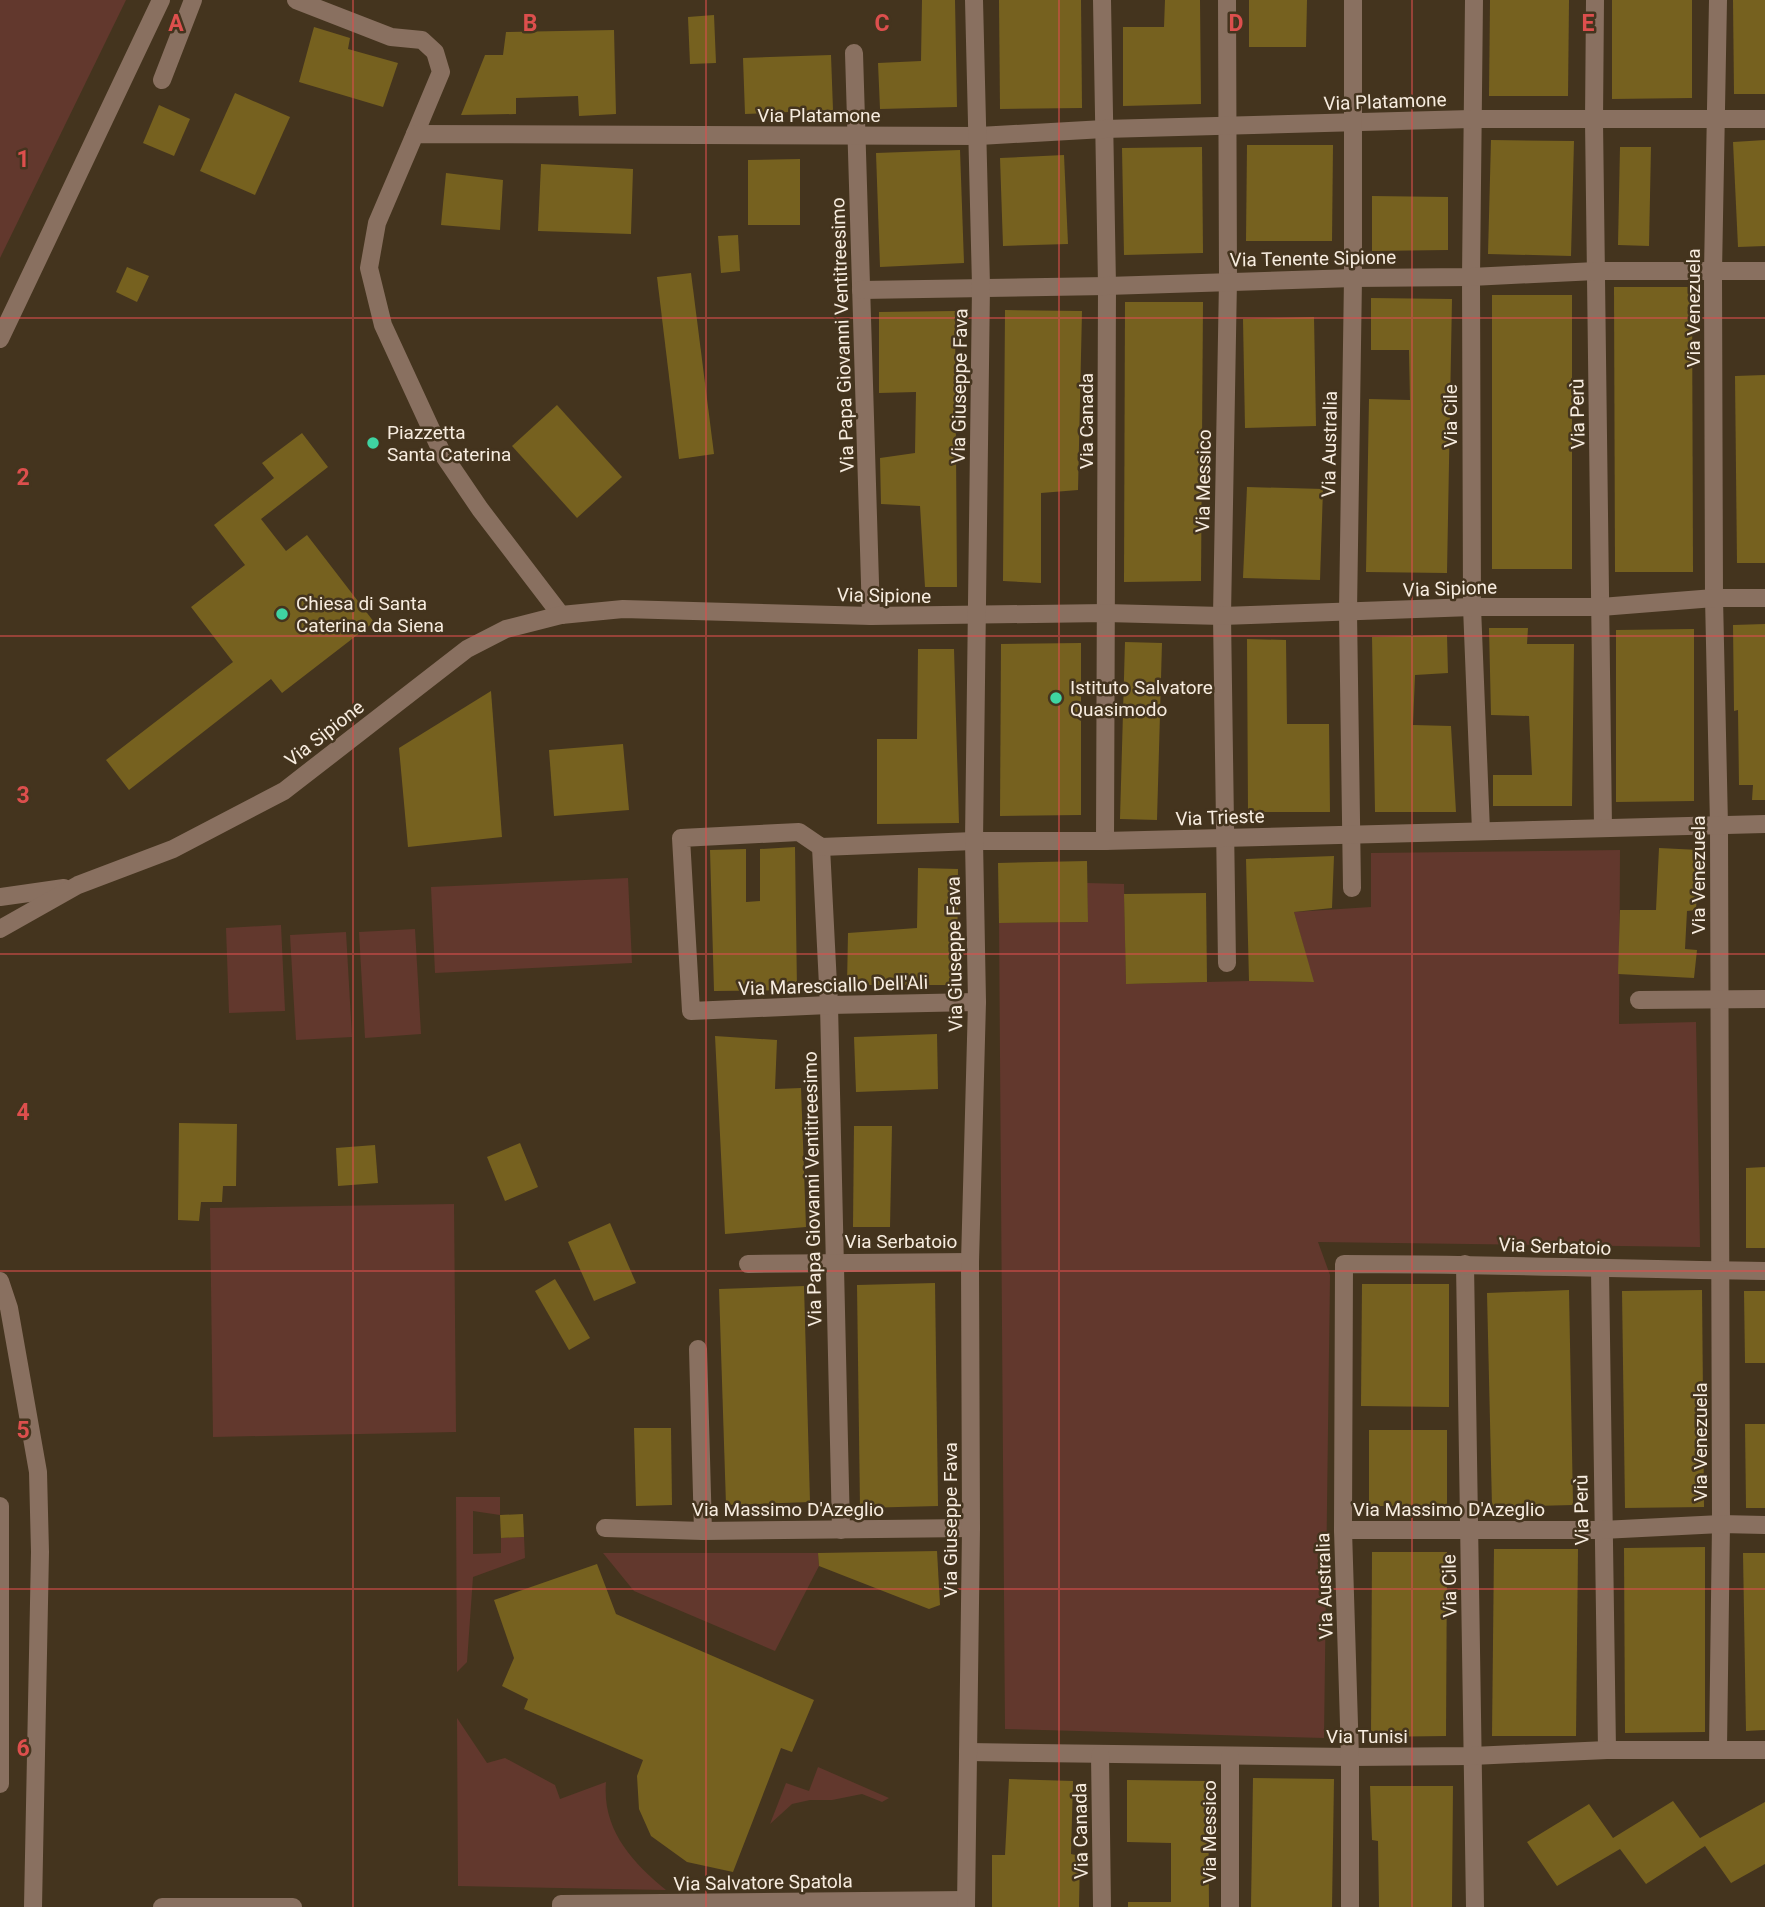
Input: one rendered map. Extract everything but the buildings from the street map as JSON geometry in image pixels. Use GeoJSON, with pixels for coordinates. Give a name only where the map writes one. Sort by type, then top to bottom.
{"type":"FeatureCollection","features":[{"type":"Feature","properties":{"kind":"street"},"geometry":{"type":"LineString","coordinates":[[0,339],[162,0]]}},
{"type":"Feature","properties":{"kind":"street"},"geometry":{"type":"LineString","coordinates":[[162,80],[193,0]]}},
{"type":"Feature","properties":{"kind":"street"},"geometry":{"type":"LineString","coordinates":[[296,0],[391,37],[422,40],[435,52],[441,72],[377,223],[369,268],[383,325],[442,453],[480,509],[561,615]]}},
{"type":"Feature","properties":{"kind":"street","name":"Via Giuseppe Fava"},"geometry":{"type":"LineString","coordinates":[[966,1903],[971,1528],[970,1262],[977,1002],[974,841],[981,286],[974,0]]}},
{"type":"Feature","properties":{"kind":"street","name":"Via Canada"},"geometry":{"type":"LineString","coordinates":[[1102,0],[1107,286],[1105,841]]}},
{"type":"Feature","properties":{"kind":"street","name":"Via Messico"},"geometry":{"type":"LineString","coordinates":[[1227,0],[1228,280],[1222,615],[1227,963]]}},
{"type":"Feature","properties":{"kind":"street","name":"Via Australia"},"geometry":{"type":"LineString","coordinates":[[1352,888],[1348,612],[1353,278],[1353,0]]}},
{"type":"Feature","properties":{"kind":"street","name":"Via Cile"},"geometry":{"type":"LineString","coordinates":[[1474,0],[1471,120],[1472,607],[1481,831]]}},
{"type":"Feature","properties":{"kind":"street","name":"Via Perù"},"geometry":{"type":"LineString","coordinates":[[1595,0],[1594,121],[1603,828]]}},
{"type":"Feature","properties":{"kind":"street","name":"Via Venezuela"},"geometry":{"type":"LineString","coordinates":[[1718,0],[1713,272],[1714,598],[1719,825],[1721,1524],[1718,1749]]}},
{"type":"Feature","properties":{"kind":"street","name":"Via Papa Giovanni Ventitreesimo"},"geometry":{"type":"LineString","coordinates":[[854,52],[871,616]]}},
{"type":"Feature","properties":{"kind":"street","name":"Via Platamone"},"geometry":{"type":"LineString","coordinates":[[415,134],[979,136],[1104,129],[1471,120],[1765,119]]}},
{"type":"Feature","properties":{"kind":"street","name":"Via Tenente Sipione"},"geometry":{"type":"LineString","coordinates":[[862,290],[1107,286],[1228,280],[1471,278],[1596,271],[1765,271]]}},
{"type":"Feature","properties":{"kind":"street","name":"Via Sipione"},"geometry":{"type":"LineString","coordinates":[[78,885],[173,849],[284,791],[467,649],[506,629],[561,615],[623,609],[871,616],[1107,613],[1222,615],[1472,607],[1601,607],[1714,598],[1765,597]]}},
{"type":"Feature","properties":{"kind":"street","name":"Via Trieste"},"geometry":{"type":"LineString","coordinates":[[691,1012],[681,838],[799,832],[821,847],[974,841],[1105,841],[1765,824]]}},
{"type":"Feature","properties":{"kind":"street","name":"Via Papa Giovanni Ventitreesimo"},"geometry":{"type":"LineString","coordinates":[[821,847],[829,1005],[841,1530]]}},
{"type":"Feature","properties":{"kind":"street"},"geometry":{"type":"LineString","coordinates":[[0,897],[78,885]]}},
{"type":"Feature","properties":{"kind":"street"},"geometry":{"type":"LineString","coordinates":[[0,929],[78,885]]}},
{"type":"Feature","properties":{"kind":"street"},"geometry":{"type":"LineString","coordinates":[[1639,1000],[1765,999]]}},
{"type":"Feature","properties":{"kind":"street","name":"Via Maresciallo Dell'Ali"},"geometry":{"type":"LineString","coordinates":[[691,1012],[829,1005],[977,1002]]}},
{"type":"Feature","properties":{"kind":"street","name":"Via Serbatoio"},"geometry":{"type":"LineString","coordinates":[[748,1264],[970,1262]]}},
{"type":"Feature","properties":{"kind":"street","name":"Via Australia"},"geometry":{"type":"LineString","coordinates":[[1344,1264],[1343,1530],[1350,1757],[1350,1907]]}},
{"type":"Feature","properties":{"kind":"street","name":"Via Serbatoio"},"geometry":{"type":"LineString","coordinates":[[1344,1264],[1765,1271]]}},
{"type":"Feature","properties":{"kind":"street","name":"Via Cile"},"geometry":{"type":"LineString","coordinates":[[1465,1264],[1475,1907]]}},
{"type":"Feature","properties":{"kind":"street","name":"Via Perù"},"geometry":{"type":"LineString","coordinates":[[1600,1269],[1607,1750]]}},
{"type":"Feature","properties":{"kind":"street"},"geometry":{"type":"LineString","coordinates":[[0,1281],[9,1308],[38,1472],[40,1552],[33,1907]]}},
{"type":"Feature","properties":{"kind":"street"},"geometry":{"type":"LineString","coordinates":[[698,1349],[703,1531]]}},
{"type":"Feature","properties":{"kind":"street"},"geometry":{"type":"LineString","coordinates":[[0,1506],[0,1784]]}},
{"type":"Feature","properties":{"kind":"street","name":"Via Massimo D'Azeglio"},"geometry":{"type":"LineString","coordinates":[[1343,1530],[1602,1530],[1721,1524],[1765,1525]]}},
{"type":"Feature","properties":{"kind":"street","name":"Via Massimo D'Azeglio"},"geometry":{"type":"LineString","coordinates":[[605,1528],[703,1531],[971,1528]]}},
{"type":"Feature","properties":{"kind":"street","name":"Via Tunisi"},"geometry":{"type":"LineString","coordinates":[[968,1752],[1350,1757],[1472,1756],[1607,1750],[1765,1750]]}},
{"type":"Feature","properties":{"kind":"street","name":"Via Canada"},"geometry":{"type":"LineString","coordinates":[[1100,1755],[1102,1907]]}},
{"type":"Feature","properties":{"kind":"street","name":"Via Messico"},"geometry":{"type":"LineString","coordinates":[[1230,1756],[1230,1907]]}},
{"type":"Feature","properties":{"kind":"street","name":"Via Salvatore Spatola"},"geometry":{"type":"LineString","coordinates":[[561,1905],[966,1903]]}},
{"type":"Feature","properties":{"kind":"street"},"geometry":{"type":"LineString","coordinates":[[162,1907],[293,1906]]}},
{"type":"Feature","properties":{"kind":"shaded area"},"geometry":{"type":"Polygon","coordinates":[[[0,0],[126,0],[0,258],[0,0]]]}},
{"type":"Feature","properties":{"kind":"shaded area"},"geometry":{"type":"Polygon","coordinates":[[[1620,850],[1619,1024],[1696,1022],[1700,1247],[1318,1242],[1330,1275],[1324,1738],[1005,1729],[999,923],[1088,922],[1087,883],[1124,884],[1126,984],[1313,982],[1294,912],[1371,907],[1371,853],[1620,850]]]}},
{"type":"Feature","properties":{"kind":"shaded area"},"geometry":{"type":"Polygon","coordinates":[[[628,878],[632,963],[435,973],[431,887],[628,878]]]}},
{"type":"Feature","properties":{"kind":"shaded area"},"geometry":{"type":"Polygon","coordinates":[[[281,925],[285,1011],[229,1013],[226,928],[281,925]]]}},
{"type":"Feature","properties":{"kind":"shaded area"},"geometry":{"type":"Polygon","coordinates":[[[415,929],[421,1034],[365,1038],[359,932],[415,929]]]}},
{"type":"Feature","properties":{"kind":"shaded area"},"geometry":{"type":"Polygon","coordinates":[[[346,932],[352,1037],[296,1040],[290,935],[346,932]]]}},
{"type":"Feature","properties":{"kind":"shaded area"},"geometry":{"type":"Polygon","coordinates":[[[454,1204],[456,1432],[213,1437],[210,1208],[454,1204]]]}},
{"type":"Feature","properties":{"kind":"shaded area"},"geometry":{"type":"Polygon","coordinates":[[[456,1497],[500,1497],[500,1515],[473,1511],[473,1554],[501,1553],[501,1538],[524,1537],[525,1558],[473,1577],[467,1662],[457,1672],[456,1497]]]}},
{"type":"Feature","properties":{"kind":"shaded area"},"geometry":{"type":"Polygon","coordinates":[[[603,1553],[818,1553],[819,1566],[775,1651],[634,1591],[603,1553]]]}},
{"type":"Feature","properties":{"kind":"shaded area"},"geometry":{"type":"Polygon","coordinates":[[[457,1718],[487,1763],[505,1758],[555,1785],[560,1799],[606,1782],[606,1799],[614,1830],[631,1856],[666,1890],[458,1886],[457,1718]]]}},
{"type":"Feature","properties":{"kind":"shaded area"},"geometry":{"type":"Polygon","coordinates":[[[818,1767],[889,1798],[882,1802],[862,1794],[832,1800],[810,1800],[792,1804],[770,1824],[786,1783],[809,1791],[818,1767]]]}},
{"type":"Feature","properties":{"kind":"place","name":"Piazzetta Santa Caterina"},"geometry":{"type":"Point","coordinates":[373,443]}},
{"type":"Feature","properties":{"kind":"place","name":"Chiesa di Santa Caterina da Siena"},"geometry":{"type":"Point","coordinates":[282,614]}},
{"type":"Feature","properties":{"kind":"place","name":"Istituto Salvatore Quasimodo"},"geometry":{"type":"Point","coordinates":[1056,698]}}]}
